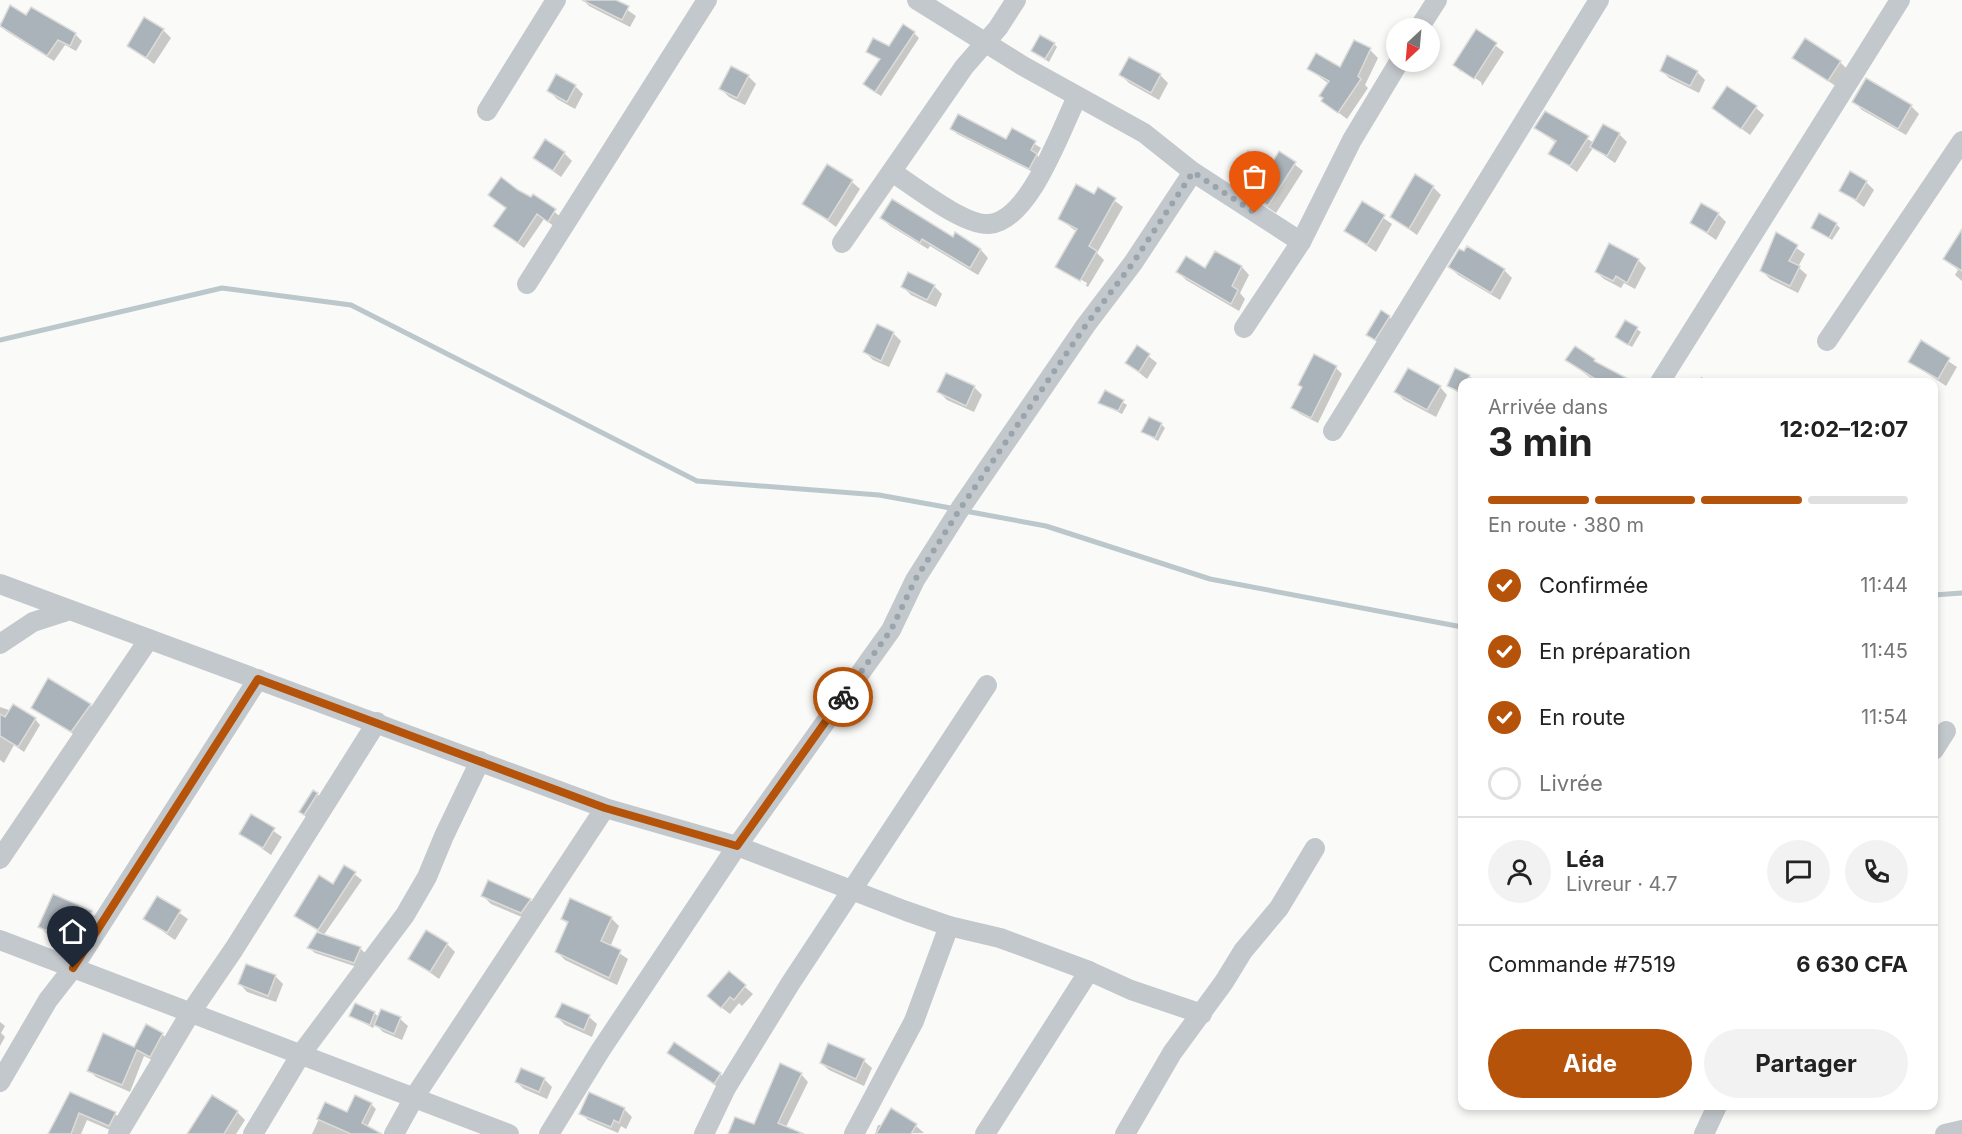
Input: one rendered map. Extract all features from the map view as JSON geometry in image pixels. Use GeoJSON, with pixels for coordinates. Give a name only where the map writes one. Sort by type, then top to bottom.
{"type":"FeatureCollection","features":[{"type":"Feature","properties":{"kind":"street"},"geometry":{"type":"LineString","coordinates":[[486,111],[556,0]]}},
{"type":"Feature","properties":{"kind":"street"},"geometry":{"type":"LineString","coordinates":[[527,284],[707,0]]}},
{"type":"Feature","properties":{"kind":"street"},"geometry":{"type":"LineString","coordinates":[[916,0],[1077,97],[1144,133],[1193,172],[1300,242]]}},
{"type":"Feature","properties":{"kind":"street"},"geometry":{"type":"LineString","coordinates":[[842,243],[964,67],[986,43],[1016,0]]}},
{"type":"Feature","properties":{"kind":"street"},"geometry":{"type":"LineString","coordinates":[[1425,18],[1437,0]]}},
{"type":"Feature","properties":{"kind":"street"},"geometry":{"type":"LineString","coordinates":[[1333,430],[1599,0]]}},
{"type":"Feature","properties":{"kind":"street"},"geometry":{"type":"LineString","coordinates":[[1663,378],[1900,0]]}},
{"type":"Feature","properties":{"kind":"street"},"geometry":{"type":"LineString","coordinates":[[1244,328],[1300,242],[1352,140],[1393,72]]}},
{"type":"Feature","properties":{"kind":"street"},"geometry":{"type":"LineString","coordinates":[[892,172],[966,218],[989,224],[1013,214],[1029,195],[1077,97]]}},
{"type":"Feature","properties":{"kind":"street"},"geometry":{"type":"LineString","coordinates":[[1827,341],[1962,141]]}},
{"type":"Feature","properties":{"kind":"street"},"geometry":{"type":"LineString","coordinates":[[549,1134],[600,1051],[737,846],[891,630],[915,580],[960,509],[1086,325],[1133,263],[1193,172]]}},
{"type":"Feature","properties":{"kind":"street"},"geometry":{"type":"LineString","coordinates":[[0,584],[11,586],[68,611],[121,628],[605,808],[737,846],[949,926],[1000,938],[1089,971],[1131,990],[1202,1014]]}},
{"type":"Feature","properties":{"kind":"street"},"geometry":{"type":"LineString","coordinates":[[0,644],[33,622],[68,611]]}},
{"type":"Feature","properties":{"kind":"street"},"geometry":{"type":"LineString","coordinates":[[121,628],[128,667]]}},
{"type":"Feature","properties":{"kind":"street"},"geometry":{"type":"LineString","coordinates":[[0,859],[149,639]]}},
{"type":"Feature","properties":{"kind":"street"},"geometry":{"type":"LineString","coordinates":[[0,1082],[48,1000],[73,968],[258,679]]}},
{"type":"Feature","properties":{"kind":"street"},"geometry":{"type":"LineString","coordinates":[[704,1134],[726,1088],[750,1048],[912,795],[987,685]]}},
{"type":"Feature","properties":{"kind":"street"},"geometry":{"type":"LineString","coordinates":[[118,1134],[191,1012],[234,949],[377,722]]}},
{"type":"Feature","properties":{"kind":"street"},"geometry":{"type":"LineString","coordinates":[[1938,744],[1946,731]]}},
{"type":"Feature","properties":{"kind":"street"},"geometry":{"type":"LineString","coordinates":[[253,1134],[301,1054],[405,915],[427,877],[480,761]]}},
{"type":"Feature","properties":{"kind":"street"},"geometry":{"type":"LineString","coordinates":[[394,1134],[415,1096],[605,808]]}},
{"type":"Feature","properties":{"kind":"street"},"geometry":{"type":"LineString","coordinates":[[1125,1134],[1172,1053],[1202,1014],[1243,951],[1279,908],[1315,848]]}},
{"type":"Feature","properties":{"kind":"street"},"geometry":{"type":"LineString","coordinates":[[854,1134],[914,1021],[949,926]]}},
{"type":"Feature","properties":{"kind":"street"},"geometry":{"type":"LineString","coordinates":[[0,940],[415,1096],[509,1134]]}},
{"type":"Feature","properties":{"kind":"street"},"geometry":{"type":"LineString","coordinates":[[986,1134],[1089,971]]}},
{"type":"Feature","properties":{"kind":"street"},"geometry":{"type":"LineString","coordinates":[[1704,1134],[1715,1110]]}},
{"type":"Feature","properties":{"kind":"street"},"geometry":{"type":"LineString","coordinates":[[1945,1134],[1962,1130]]}},
{"type":"Feature","properties":{"kind":"building"},"geometry":{"type":"Polygon","coordinates":[[[582,0],[616,0],[629,6],[622,20],[582,0]]]}},
{"type":"Feature","properties":{"kind":"building"},"geometry":{"type":"Polygon","coordinates":[[[10,5],[26,15],[31,7],[76,33],[70,46],[58,40],[47,56],[0,26],[10,5]]]}},
{"type":"Feature","properties":{"kind":"building"},"geometry":{"type":"Polygon","coordinates":[[[144,17],[164,29],[146,58],[127,46],[144,17]]]}},
{"type":"Feature","properties":{"kind":"building"},"geometry":{"type":"Polygon","coordinates":[[[903,24],[915,32],[875,92],[863,84],[880,59],[866,52],[873,38],[889,46],[903,24]]]}},
{"type":"Feature","properties":{"kind":"building"},"geometry":{"type":"Polygon","coordinates":[[[1476,29],[1497,43],[1474,79],[1453,65],[1476,29]]]}},
{"type":"Feature","properties":{"kind":"building"},"geometry":{"type":"Polygon","coordinates":[[[1040,35],[1055,43],[1045,59],[1031,51],[1040,35]]]}},
{"type":"Feature","properties":{"kind":"building"},"geometry":{"type":"Polygon","coordinates":[[[1805,38],[1841,61],[1828,81],[1792,58],[1805,38]]]}},
{"type":"Feature","properties":{"kind":"building"},"geometry":{"type":"Polygon","coordinates":[[[1354,40],[1371,48],[1358,76],[1361,79],[1338,113],[1321,101],[1323,98],[1319,96],[1329,81],[1307,69],[1316,53],[1340,67],[1354,40]]]}},
{"type":"Feature","properties":{"kind":"building"},"geometry":{"type":"Polygon","coordinates":[[[1667,55],[1698,71],[1690,86],[1660,71],[1667,55]]]}},
{"type":"Feature","properties":{"kind":"building"},"geometry":{"type":"Polygon","coordinates":[[[1129,57],[1161,74],[1151,93],[1119,75],[1129,57]]]}},
{"type":"Feature","properties":{"kind":"building"},"geometry":{"type":"Polygon","coordinates":[[[731,66],[749,75],[737,98],[719,89],[731,66]]]}},
{"type":"Feature","properties":{"kind":"building"},"geometry":{"type":"Polygon","coordinates":[[[556,74],[576,85],[567,102],[547,91],[556,74]]]}},
{"type":"Feature","properties":{"kind":"building"},"geometry":{"type":"Polygon","coordinates":[[[1866,78],[1912,105],[1898,129],[1852,102],[1866,78]]]}},
{"type":"Feature","properties":{"kind":"building"},"geometry":{"type":"Polygon","coordinates":[[[1727,86],[1757,106],[1741,129],[1712,108],[1727,86]]]}},
{"type":"Feature","properties":{"kind":"building"},"geometry":{"type":"Polygon","coordinates":[[[1545,111],[1589,136],[1570,166],[1548,154],[1556,141],[1534,128],[1545,111]]]}},
{"type":"Feature","properties":{"kind":"building"},"geometry":{"type":"Polygon","coordinates":[[[958,114],[1006,139],[1012,128],[1036,141],[1031,150],[1037,154],[1029,169],[950,129],[958,114]]]}},
{"type":"Feature","properties":{"kind":"building"},"geometry":{"type":"Polygon","coordinates":[[[1603,124],[1620,133],[1607,156],[1590,147],[1603,124]]]}},
{"type":"Feature","properties":{"kind":"building"},"geometry":{"type":"Polygon","coordinates":[[[545,139],[565,152],[553,171],[533,158],[545,139]]]}},
{"type":"Feature","properties":{"kind":"building"},"geometry":{"type":"Polygon","coordinates":[[[1248,151],[1270,166],[1279,151],[1296,162],[1268,206],[1251,195],[1254,191],[1231,175],[1248,151]]]}},
{"type":"Feature","properties":{"kind":"building"},"geometry":{"type":"Polygon","coordinates":[[[827,164],[853,180],[828,220],[802,204],[827,164]]]}},
{"type":"Feature","properties":{"kind":"building"},"geometry":{"type":"Polygon","coordinates":[[[1850,171],[1867,181],[1856,200],[1839,191],[1850,171]]]}},
{"type":"Feature","properties":{"kind":"building"},"geometry":{"type":"Polygon","coordinates":[[[1415,174],[1434,186],[1409,229],[1390,217],[1415,174]]]}},
{"type":"Feature","properties":{"kind":"building"},"geometry":{"type":"Polygon","coordinates":[[[501,177],[518,190],[531,197],[533,194],[556,209],[548,222],[537,214],[518,243],[493,226],[506,208],[488,195],[501,177]]]}},
{"type":"Feature","properties":{"kind":"building"},"geometry":{"type":"Polygon","coordinates":[[[1076,184],[1094,194],[1098,187],[1116,198],[1089,246],[1097,251],[1080,281],[1055,267],[1077,229],[1058,219],[1076,184]]]}},
{"type":"Feature","properties":{"kind":"building"},"geometry":{"type":"Polygon","coordinates":[[[892,199],[953,237],[955,232],[981,249],[970,268],[922,239],[920,243],[880,218],[892,199]]]}},
{"type":"Feature","properties":{"kind":"building"},"geometry":{"type":"Polygon","coordinates":[[[1362,201],[1385,215],[1367,245],[1344,231],[1362,201]]]}},
{"type":"Feature","properties":{"kind":"building"},"geometry":{"type":"Polygon","coordinates":[[[1701,203],[1719,213],[1707,233],[1690,223],[1701,203]]]}},
{"type":"Feature","properties":{"kind":"building"},"geometry":{"type":"Polygon","coordinates":[[[1819,213],[1837,223],[1829,238],[1811,228],[1819,213]]]}},
{"type":"Feature","properties":{"kind":"building"},"geometry":{"type":"Polygon","coordinates":[[[1962,229],[1962,271],[1943,259],[1962,229]]]}},
{"type":"Feature","properties":{"kind":"building"},"geometry":{"type":"Polygon","coordinates":[[[1776,232],[1798,245],[1789,261],[1800,266],[1790,286],[1760,271],[1776,232]]]}},
{"type":"Feature","properties":{"kind":"building"},"geometry":{"type":"Polygon","coordinates":[[[1609,243],[1639,259],[1627,283],[1616,276],[1613,281],[1595,272],[1609,243]]]}},
{"type":"Feature","properties":{"kind":"building"},"geometry":{"type":"Polygon","coordinates":[[[1467,246],[1505,269],[1491,293],[1448,267],[1459,249],[1464,251],[1467,246]]]}},
{"type":"Feature","properties":{"kind":"building"},"geometry":{"type":"Polygon","coordinates":[[[1215,251],[1242,266],[1232,286],[1238,290],[1231,304],[1176,272],[1186,256],[1205,268],[1215,251]]]}},
{"type":"Feature","properties":{"kind":"building"},"geometry":{"type":"Polygon","coordinates":[[[908,272],[935,285],[927,300],[901,287],[908,272]]]}},
{"type":"Feature","properties":{"kind":"building"},"geometry":{"type":"Polygon","coordinates":[[[1381,310],[1390,316],[1375,340],[1366,335],[1381,310]]]}},
{"type":"Feature","properties":{"kind":"building"},"geometry":{"type":"Polygon","coordinates":[[[1625,320],[1638,327],[1628,345],[1615,337],[1625,320]]]}},
{"type":"Feature","properties":{"kind":"building"},"geometry":{"type":"Polygon","coordinates":[[[877,324],[894,332],[881,361],[863,352],[877,324]]]}},
{"type":"Feature","properties":{"kind":"building"},"geometry":{"type":"Polygon","coordinates":[[[1921,340],[1950,358],[1938,379],[1908,362],[1921,340]]]}},
{"type":"Feature","properties":{"kind":"building"},"geometry":{"type":"Polygon","coordinates":[[[1137,345],[1150,354],[1139,372],[1125,363],[1137,345]]]}},
{"type":"Feature","properties":{"kind":"building"},"geometry":{"type":"Polygon","coordinates":[[[1575,346],[1595,359],[1594,361],[1626,378],[1594,378],[1565,360],[1575,346]]]}},
{"type":"Feature","properties":{"kind":"building"},"geometry":{"type":"Polygon","coordinates":[[[1314,354],[1337,366],[1311,418],[1291,408],[1302,387],[1298,385],[1314,354]]]}},
{"type":"Feature","properties":{"kind":"building"},"geometry":{"type":"Polygon","coordinates":[[[1408,368],[1441,386],[1427,410],[1394,392],[1408,368]]]}},
{"type":"Feature","properties":{"kind":"building"},"geometry":{"type":"Polygon","coordinates":[[[1455,368],[1470,375],[1469,378],[1458,378],[1458,391],[1447,386],[1455,368]]]}},
{"type":"Feature","properties":{"kind":"building"},"geometry":{"type":"Polygon","coordinates":[[[946,373],[975,386],[966,406],[937,392],[946,373]]]}},
{"type":"Feature","properties":{"kind":"building"},"geometry":{"type":"Polygon","coordinates":[[[1105,390],[1124,400],[1118,411],[1098,403],[1105,390]]]}},
{"type":"Feature","properties":{"kind":"building"},"geometry":{"type":"Polygon","coordinates":[[[1149,417],[1162,423],[1155,438],[1141,432],[1149,417]]]}},
{"type":"Feature","properties":{"kind":"building"},"geometry":{"type":"Polygon","coordinates":[[[48,678],[91,704],[71,732],[31,708],[48,678]]]}},
{"type":"Feature","properties":{"kind":"building"},"geometry":{"type":"Polygon","coordinates":[[[13,704],[36,718],[18,747],[0,736],[0,714],[5,717],[13,704]]]}},
{"type":"Feature","properties":{"kind":"building"},"geometry":{"type":"Polygon","coordinates":[[[313,790],[318,793],[304,815],[299,812],[313,790]]]}},
{"type":"Feature","properties":{"kind":"building"},"geometry":{"type":"Polygon","coordinates":[[[251,814],[275,828],[263,848],[239,834],[251,814]]]}},
{"type":"Feature","properties":{"kind":"building"},"geometry":{"type":"Polygon","coordinates":[[[344,865],[356,872],[318,930],[294,916],[319,875],[333,884],[344,865]]]}},
{"type":"Feature","properties":{"kind":"building"},"geometry":{"type":"Polygon","coordinates":[[[488,880],[531,899],[521,913],[481,896],[488,880]]]}},
{"type":"Feature","properties":{"kind":"building"},"geometry":{"type":"Polygon","coordinates":[[[53,894],[92,911],[78,938],[70,934],[68,940],[38,927],[53,894]]]}},
{"type":"Feature","properties":{"kind":"building"},"geometry":{"type":"Polygon","coordinates":[[[157,896],[181,910],[167,933],[143,919],[157,896]]]}},
{"type":"Feature","properties":{"kind":"building"},"geometry":{"type":"Polygon","coordinates":[[[570,898],[612,917],[601,941],[621,950],[609,978],[555,952],[568,922],[561,919],[570,898]]]}},
{"type":"Feature","properties":{"kind":"building"},"geometry":{"type":"Polygon","coordinates":[[[426,930],[448,943],[430,972],[408,959],[426,930]]]}},
{"type":"Feature","properties":{"kind":"building"},"geometry":{"type":"Polygon","coordinates":[[[317,932],[361,947],[354,963],[307,948],[317,932]]]}},
{"type":"Feature","properties":{"kind":"building"},"geometry":{"type":"Polygon","coordinates":[[[246,964],[276,975],[268,996],[238,984],[246,964]]]}},
{"type":"Feature","properties":{"kind":"building"},"geometry":{"type":"Polygon","coordinates":[[[729,971],[746,985],[734,1000],[730,997],[721,1008],[707,996],[729,971]]]}},
{"type":"Feature","properties":{"kind":"building"},"geometry":{"type":"Polygon","coordinates":[[[355,1003],[375,1012],[370,1025],[349,1016],[355,1003]]]}},
{"type":"Feature","properties":{"kind":"building"},"geometry":{"type":"Polygon","coordinates":[[[562,1003],[590,1015],[584,1030],[555,1017],[562,1003]]]}},
{"type":"Feature","properties":{"kind":"building"},"geometry":{"type":"Polygon","coordinates":[[[381,1009],[401,1017],[394,1034],[374,1025],[381,1009]]]}},
{"type":"Feature","properties":{"kind":"building"},"geometry":{"type":"Polygon","coordinates":[[[146,1024],[163,1033],[150,1057],[137,1050],[122,1085],[87,1071],[103,1033],[134,1047],[146,1024]]]}},
{"type":"Feature","properties":{"kind":"building"},"geometry":{"type":"Polygon","coordinates":[[[674,1042],[721,1073],[714,1084],[667,1053],[674,1042]]]}},
{"type":"Feature","properties":{"kind":"building"},"geometry":{"type":"Polygon","coordinates":[[[828,1043],[865,1059],[856,1079],[820,1063],[828,1043]]]}},
{"type":"Feature","properties":{"kind":"building"},"geometry":{"type":"Polygon","coordinates":[[[780,1063],[802,1073],[778,1123],[804,1134],[728,1134],[735,1117],[754,1124],[780,1063]]]}},
{"type":"Feature","properties":{"kind":"building"},"geometry":{"type":"Polygon","coordinates":[[[521,1068],[545,1078],[539,1092],[515,1082],[521,1068]]]}},
{"type":"Feature","properties":{"kind":"building"},"geometry":{"type":"Polygon","coordinates":[[[70,1092],[116,1112],[109,1126],[79,1113],[71,1134],[48,1134],[70,1092]]]}},
{"type":"Feature","properties":{"kind":"building"},"geometry":{"type":"Polygon","coordinates":[[[589,1092],[625,1108],[619,1123],[614,1120],[611,1127],[579,1114],[589,1092]]]}},
{"type":"Feature","properties":{"kind":"building"},"geometry":{"type":"Polygon","coordinates":[[[212,1095],[238,1111],[224,1134],[187,1134],[212,1095]]]}},
{"type":"Feature","properties":{"kind":"building"},"geometry":{"type":"Polygon","coordinates":[[[355,1095],[372,1103],[362,1123],[382,1134],[351,1134],[317,1119],[325,1102],[347,1112],[355,1095]]]}},
{"type":"Feature","properties":{"kind":"building"},"geometry":{"type":"Polygon","coordinates":[[[891,1108],[917,1124],[911,1134],[876,1134],[891,1108]]]}},
{"type":"Feature","properties":{"kind":"waterway"},"geometry":{"type":"LineString","coordinates":[[0,340],[222,288],[351,305],[697,481],[879,495],[956,509]]}},
{"type":"Feature","properties":{"kind":"waterway"},"geometry":{"type":"LineString","coordinates":[[965,511],[1046,526],[1210,579],[1458,626]]}},
{"type":"Feature","properties":{"kind":"waterway"},"geometry":{"type":"LineString","coordinates":[[1938,595],[1962,593]]}},
{"type":"Feature","properties":{"kind":"way so far"},"geometry":{"type":"LineString","coordinates":[[843,697],[891,630],[915,580],[960,509],[1086,325],[1133,263],[1193,172],[1255,213]]}},
{"type":"Feature","properties":{"kind":"route"},"geometry":{"type":"LineString","coordinates":[[73,968],[258,679],[605,808],[737,846],[843,697]]}}]}
